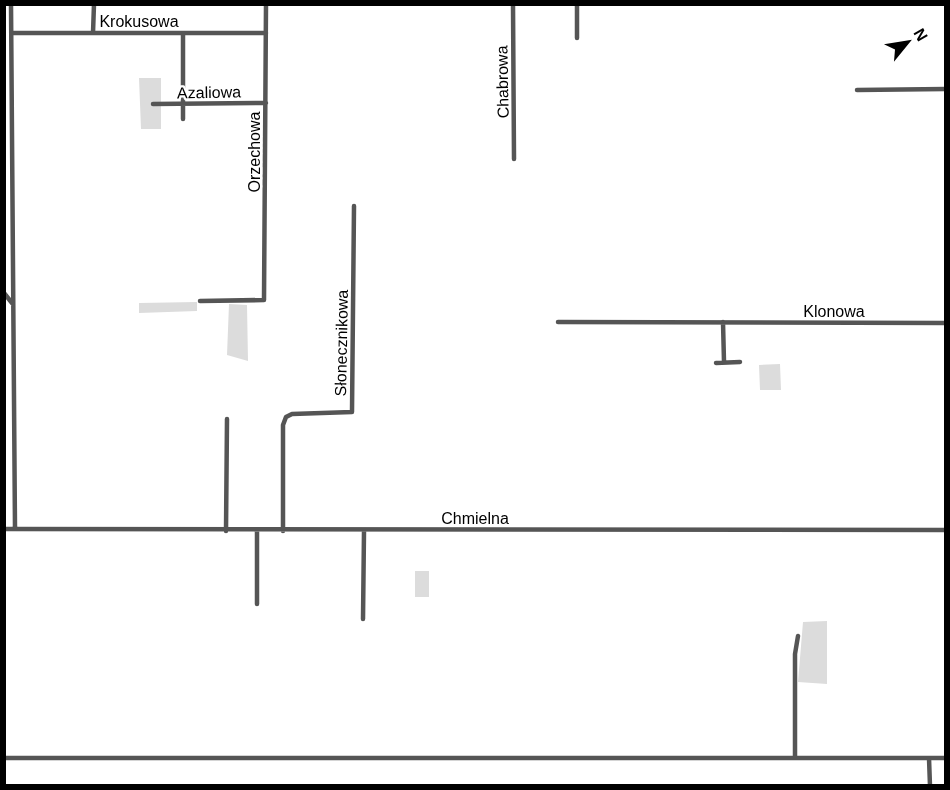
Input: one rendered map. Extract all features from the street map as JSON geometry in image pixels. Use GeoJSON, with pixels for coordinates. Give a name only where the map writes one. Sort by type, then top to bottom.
{"type":"FeatureCollection","features":[{"type":"Feature","properties":{"kind":"street"},"geometry":{"type":"LineString","coordinates":[[11,4],[15,529]]}},
{"type":"Feature","properties":{"kind":"street"},"geometry":{"type":"LineString","coordinates":[[93,33],[94,4]]}},
{"type":"Feature","properties":{"kind":"street","name":"Orzechowa"},"geometry":{"type":"LineString","coordinates":[[200,301],[264,300],[266,4]]}},
{"type":"Feature","properties":{"kind":"street","name":"Chabrowa"},"geometry":{"type":"LineString","coordinates":[[513,4],[514,159]]}},
{"type":"Feature","properties":{"kind":"street"},"geometry":{"type":"LineString","coordinates":[[577,4],[577,38]]}},
{"type":"Feature","properties":{"kind":"street","name":"Krokusowa"},"geometry":{"type":"LineString","coordinates":[[12,33],[266,33]]}},
{"type":"Feature","properties":{"kind":"street"},"geometry":{"type":"LineString","coordinates":[[183,33],[183,119]]}},
{"type":"Feature","properties":{"kind":"street"},"geometry":{"type":"LineString","coordinates":[[857,90],[945,89]]}},
{"type":"Feature","properties":{"kind":"street","name":"Azaliowa"},"geometry":{"type":"LineString","coordinates":[[153,104],[266,103]]}},
{"type":"Feature","properties":{"kind":"street","name":"Słonecznikowa"},"geometry":{"type":"LineString","coordinates":[[283,531],[283,425],[286,417],[292,414],[352,412],[354,206]]}},
{"type":"Feature","properties":{"kind":"street"},"geometry":{"type":"LineString","coordinates":[[4,293],[12,303]]}},
{"type":"Feature","properties":{"kind":"street","name":"Klonowa"},"geometry":{"type":"LineString","coordinates":[[558,322],[945,323]]}},
{"type":"Feature","properties":{"kind":"street"},"geometry":{"type":"LineString","coordinates":[[723,322],[724,362]]}},
{"type":"Feature","properties":{"kind":"street"},"geometry":{"type":"LineString","coordinates":[[716,363],[741,362]]}},
{"type":"Feature","properties":{"kind":"street"},"geometry":{"type":"LineString","coordinates":[[226,531],[227,419]]}},
{"type":"Feature","properties":{"kind":"street","name":"Chmielna"},"geometry":{"type":"LineString","coordinates":[[4,529],[945,530]]}},
{"type":"Feature","properties":{"kind":"street"},"geometry":{"type":"LineString","coordinates":[[257,531],[257,604]]}},
{"type":"Feature","properties":{"kind":"street"},"geometry":{"type":"LineString","coordinates":[[363,619],[364,531]]}},
{"type":"Feature","properties":{"kind":"street"},"geometry":{"type":"LineString","coordinates":[[795,758],[795,654],[798,636]]}},
{"type":"Feature","properties":{"kind":"street"},"geometry":{"type":"LineString","coordinates":[[4,758],[945,758]]}},
{"type":"Feature","properties":{"kind":"street"},"geometry":{"type":"LineString","coordinates":[[929,758],[930,786]]}},
{"type":"Feature","properties":{"kind":"shaded area"},"geometry":{"type":"Polygon","coordinates":[[[139,78],[161,78],[161,129],[141,129],[139,78]]]}},
{"type":"Feature","properties":{"kind":"shaded area"},"geometry":{"type":"Polygon","coordinates":[[[197,302],[197,311],[139,313],[139,303],[197,302]]]}},
{"type":"Feature","properties":{"kind":"shaded area"},"geometry":{"type":"Polygon","coordinates":[[[229,304],[247,305],[248,361],[227,355],[229,304]]]}},
{"type":"Feature","properties":{"kind":"shaded area"},"geometry":{"type":"Polygon","coordinates":[[[780,364],[781,390],[760,390],[759,365],[780,364]]]}},
{"type":"Feature","properties":{"kind":"shaded area"},"geometry":{"type":"Polygon","coordinates":[[[415,571],[429,571],[429,597],[415,597],[415,571]]]}},
{"type":"Feature","properties":{"kind":"shaded area"},"geometry":{"type":"Polygon","coordinates":[[[827,621],[827,684],[798,682],[803,622],[827,621]]]}}]}
